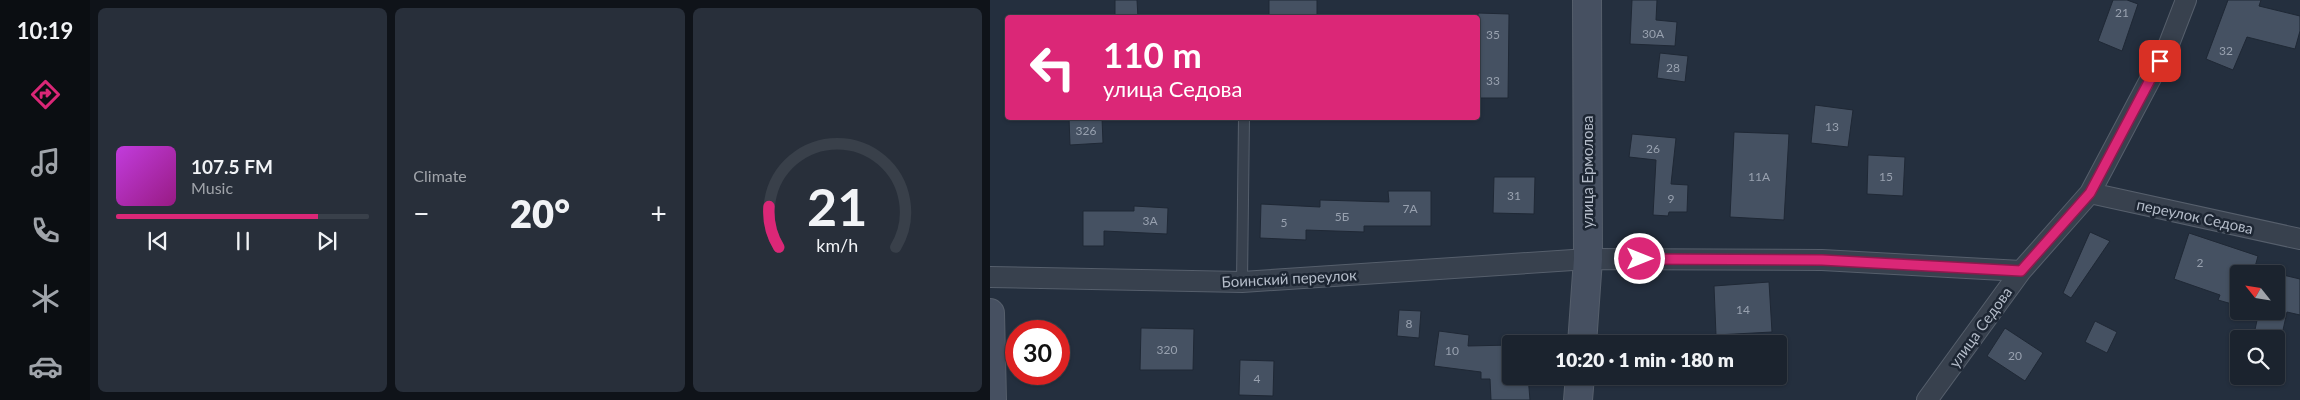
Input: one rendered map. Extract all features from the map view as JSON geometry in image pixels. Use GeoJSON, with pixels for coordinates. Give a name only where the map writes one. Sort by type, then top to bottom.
{"type":"FeatureCollection","features":[{"type":"Feature","properties":{"kind":"street","name":"улица Ермолова"},"geometry":{"type":"LineString","coordinates":[[1583,335],[1588,259],[1587,0]]}},
{"type":"Feature","properties":{"kind":"street","name":"улица Седова"},"geometry":{"type":"LineString","coordinates":[[1927,400],[2021,271],[2090,193],[2169,44],[2186,0]]}},
{"type":"Feature","properties":{"kind":"street","name":"переулок Седова"},"geometry":{"type":"LineString","coordinates":[[2090,193],[2300,239]]}},
{"type":"Feature","properties":{"kind":"street","name":"Боинский переулок"},"geometry":{"type":"LineString","coordinates":[[990,277],[1242,282],[1588,259],[1822,260],[2021,271]]}},
{"type":"Feature","properties":{"kind":"street"},"geometry":{"type":"LineString","coordinates":[[990,313],[991,391]]}},
{"type":"Feature","properties":{"kind":"street"},"geometry":{"type":"LineString","coordinates":[[1578,400],[1579,385]]}},
{"type":"Feature","properties":{"kind":"lane"},"geometry":{"type":"LineString","coordinates":[[1242,282],[1244,120]]}},
{"type":"Feature","properties":{"kind":"building"},"geometry":{"type":"Polygon","coordinates":[[[1115,0],[1137,0],[1138,15],[1115,15],[1115,0]]]}},
{"type":"Feature","properties":{"kind":"building"},"geometry":{"type":"Polygon","coordinates":[[[1269,0],[1317,0],[1317,15],[1269,15],[1269,0]]]}},
{"type":"Feature","properties":{"kind":"building"},"geometry":{"type":"Polygon","coordinates":[[[1632,0],[1657,0],[1656,20],[1677,22],[1675,46],[1630,44],[1632,0]]]}},
{"type":"Feature","properties":{"kind":"building"},"geometry":{"type":"Polygon","coordinates":[[[2113,0],[2127,0],[2138,4],[2122,51],[2098,41],[2113,0]]]}},
{"type":"Feature","properties":{"kind":"building"},"geometry":{"type":"Polygon","coordinates":[[[2228,0],[2261,0],[2259,6],[2300,16],[2300,31],[2295,49],[2247,37],[2233,70],[2206,59],[2228,0]]]}},
{"type":"Feature","properties":{"kind":"building"},"geometry":{"type":"Polygon","coordinates":[[[1478,13],[1509,14],[1508,98],[1480,98],[1480,15],[1478,13]]]}},
{"type":"Feature","properties":{"kind":"building"},"geometry":{"type":"Polygon","coordinates":[[[1660,53],[1688,56],[1685,82],[1657,78],[1660,53]]]}},
{"type":"Feature","properties":{"kind":"building"},"geometry":{"type":"Polygon","coordinates":[[[1815,105],[1853,110],[1848,147],[1811,143],[1815,105]]]}},
{"type":"Feature","properties":{"kind":"building"},"geometry":{"type":"Polygon","coordinates":[[[1069,120],[1102,120],[1103,143],[1070,145],[1069,120]]]}},
{"type":"Feature","properties":{"kind":"building"},"geometry":{"type":"Polygon","coordinates":[[[1734,132],[1789,134],[1784,220],[1730,217],[1734,132]]]}},
{"type":"Feature","properties":{"kind":"building"},"geometry":{"type":"Polygon","coordinates":[[[1632,134],[1676,138],[1671,184],[1688,185],[1687,212],[1669,212],[1668,216],[1653,215],[1656,160],[1629,157],[1632,134]]]}},
{"type":"Feature","properties":{"kind":"building"},"geometry":{"type":"Polygon","coordinates":[[[1868,155],[1905,157],[1903,196],[1867,194],[1868,155]]]}},
{"type":"Feature","properties":{"kind":"building"},"geometry":{"type":"Polygon","coordinates":[[[1494,177],[1535,177],[1534,214],[1493,213],[1494,177]]]}},
{"type":"Feature","properties":{"kind":"building"},"geometry":{"type":"Polygon","coordinates":[[[1388,191],[1431,191],[1431,226],[1364,226],[1364,232],[1306,230],[1306,240],[1260,238],[1261,204],[1320,207],[1320,200],[1389,202],[1388,191]]]}},
{"type":"Feature","properties":{"kind":"building"},"geometry":{"type":"Polygon","coordinates":[[[1134,206],[1168,208],[1167,234],[1104,231],[1104,246],[1083,246],[1083,211],[1134,211],[1134,206]]]}},
{"type":"Feature","properties":{"kind":"building"},"geometry":{"type":"Polygon","coordinates":[[[2090,232],[2110,241],[2071,298],[2063,293],[2090,232]]]}},
{"type":"Feature","properties":{"kind":"building"},"geometry":{"type":"Polygon","coordinates":[[[2189,233],[2258,256],[2256,265],[2230,265],[2230,303],[2218,300],[2220,295],[2174,279],[2189,233]]]}},
{"type":"Feature","properties":{"kind":"building"},"geometry":{"type":"Polygon","coordinates":[[[2285,275],[2300,279],[2300,315],[2287,312],[2283,330],[2255,330],[2257,320],[2285,320],[2285,275]]]}},
{"type":"Feature","properties":{"kind":"building"},"geometry":{"type":"Polygon","coordinates":[[[1769,282],[1772,332],[1716,335],[1714,286],[1769,282]]]}},
{"type":"Feature","properties":{"kind":"building"},"geometry":{"type":"Polygon","coordinates":[[[1399,310],[1421,311],[1419,338],[1397,336],[1399,310]]]}},
{"type":"Feature","properties":{"kind":"building"},"geometry":{"type":"Polygon","coordinates":[[[2095,321],[2117,332],[2107,353],[2085,342],[2095,321]]]}},
{"type":"Feature","properties":{"kind":"building"},"geometry":{"type":"Polygon","coordinates":[[[1141,328],[1194,329],[1193,370],[1140,370],[1141,328]]]}},
{"type":"Feature","properties":{"kind":"building"},"geometry":{"type":"Polygon","coordinates":[[[2005,328],[2043,353],[2025,381],[1987,356],[2005,328]]]}},
{"type":"Feature","properties":{"kind":"building"},"geometry":{"type":"Polygon","coordinates":[[[1439,331],[1469,335],[1468,346],[1502,345],[1502,385],[1529,385],[1530,400],[1491,400],[1490,379],[1481,379],[1481,372],[1434,366],[1439,331]]]}},
{"type":"Feature","properties":{"kind":"building"},"geometry":{"type":"Polygon","coordinates":[[[1240,360],[1274,361],[1273,396],[1239,395],[1240,360]]]}},
{"type":"Feature","properties":{"kind":"route"},"geometry":{"type":"LineString","coordinates":[[1640,259],[1822,260],[2021,271],[2090,193],[2160,61]]}}]}
